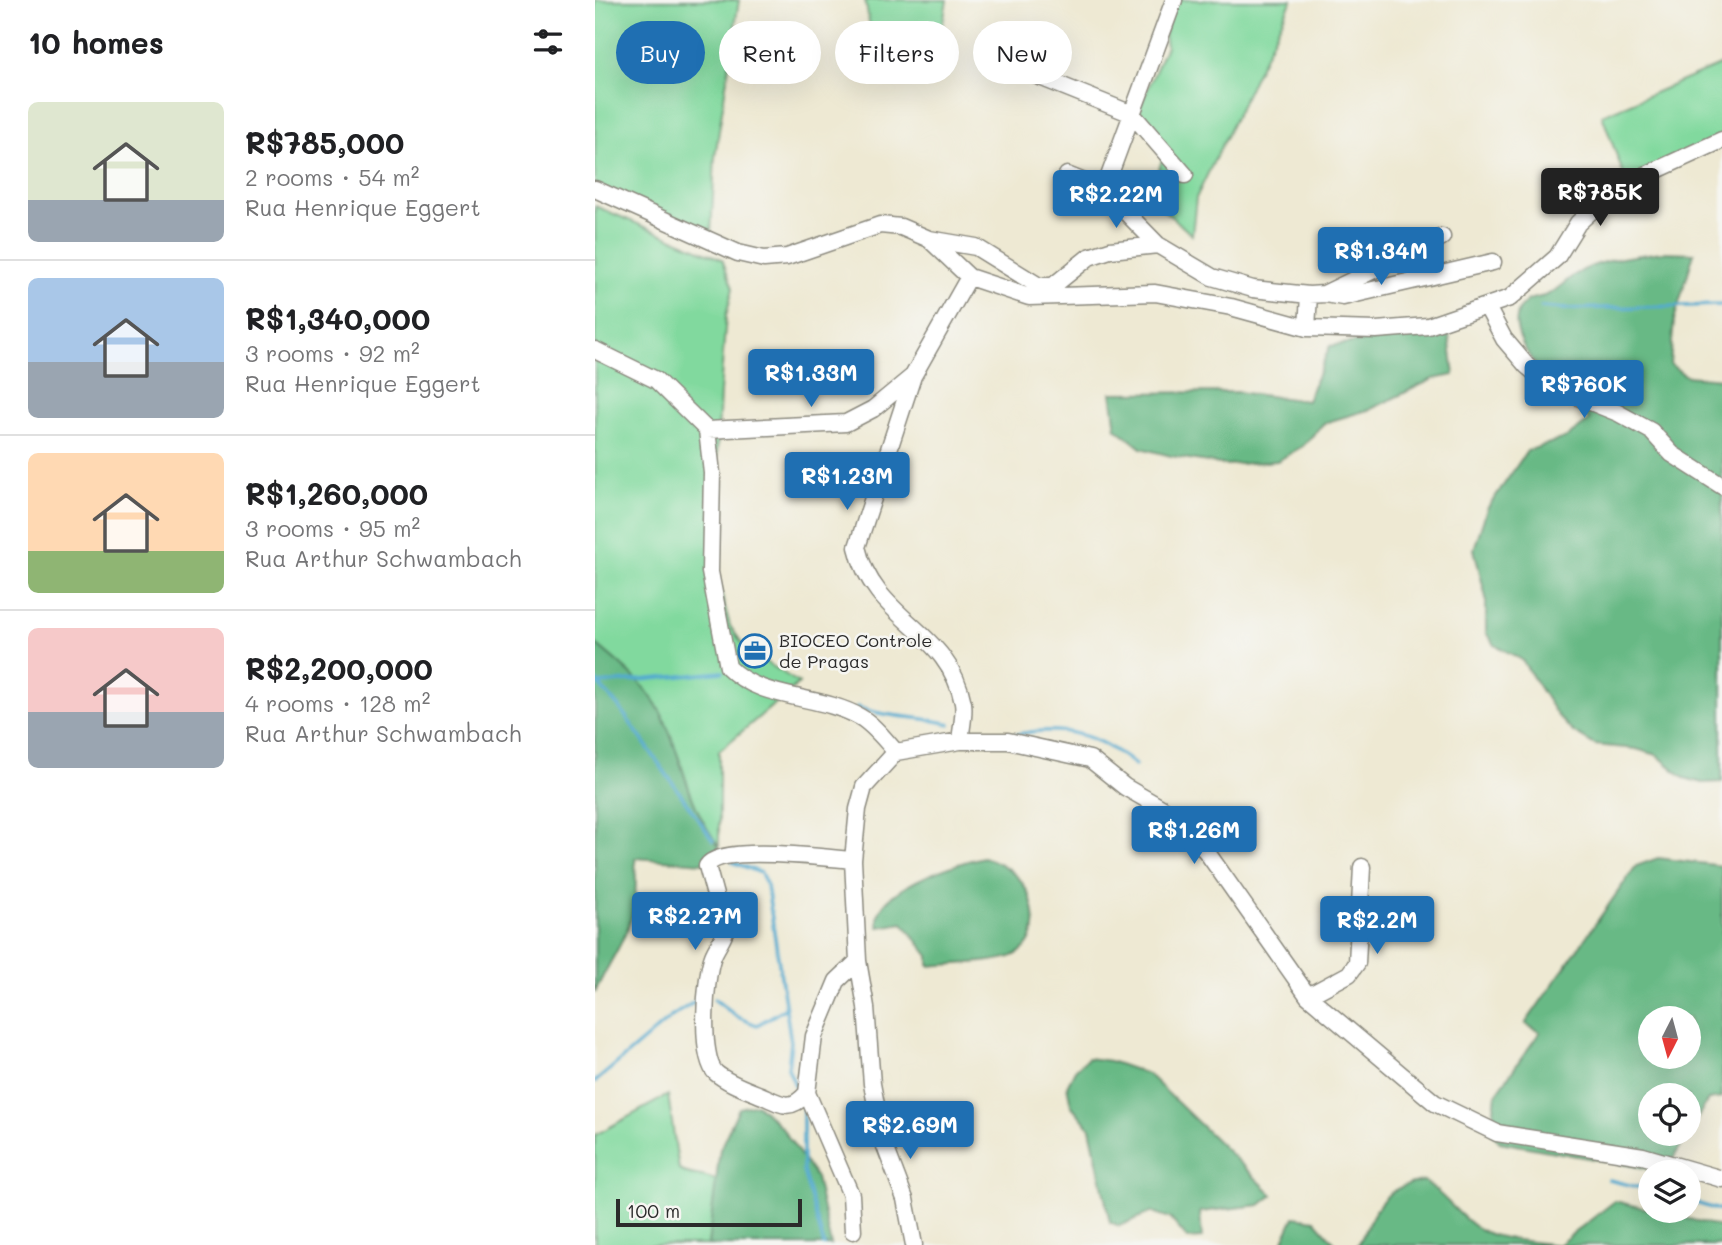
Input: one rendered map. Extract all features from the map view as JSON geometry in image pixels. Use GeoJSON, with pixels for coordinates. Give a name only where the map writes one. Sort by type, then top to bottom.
{"type":"FeatureCollection","features":[{"type":"Feature","properties":{"kind":"street"},"geometry":{"type":"LineString","coordinates":[[1104,190],[1174,0]]}},
{"type":"Feature","properties":{"kind":"street"},"geometry":{"type":"LineString","coordinates":[[1057,84],[1132,114],[1185,175]]}},
{"type":"Feature","properties":{"kind":"street"},"geometry":{"type":"LineString","coordinates":[[929,239],[969,277],[1029,297],[1156,293],[1230,307],[1307,328],[1376,330],[1428,326],[1510,298],[1557,257],[1578,223],[1602,201],[1635,180],[1722,140]]}},
{"type":"Feature","properties":{"kind":"street"},"geometry":{"type":"LineString","coordinates":[[1067,175],[1104,190],[1158,245],[1212,277],[1252,289],[1343,297],[1493,262]]}},
{"type":"Feature","properties":{"kind":"street"},"geometry":{"type":"LineString","coordinates":[[595,189],[738,253],[764,259],[787,257],[880,225],[901,227],[929,239],[976,247],[1039,286],[1053,286],[1089,257],[1109,250],[1158,245]]}},
{"type":"Feature","properties":{"kind":"street"},"geometry":{"type":"LineString","coordinates":[[1307,328],[1317,295],[1442,237]]}},
{"type":"Feature","properties":{"kind":"street"},"geometry":{"type":"LineString","coordinates":[[960,741],[963,706],[956,678],[929,639],[909,625],[872,587],[861,566],[857,547],[913,376],[969,277]]}},
{"type":"Feature","properties":{"kind":"street"},"geometry":{"type":"LineString","coordinates":[[1487,307],[1504,339],[1527,366],[1551,386],[1618,413],[1651,431],[1672,454],[1722,486]]}},
{"type":"Feature","properties":{"kind":"street"},"geometry":{"type":"LineString","coordinates":[[595,349],[656,380],[707,430],[712,473],[710,572],[719,633],[728,667],[737,677],[769,690],[862,718],[896,752]]}},
{"type":"Feature","properties":{"kind":"street"},"geometry":{"type":"LineString","coordinates":[[707,430],[845,423],[873,409],[913,376]]}},
{"type":"Feature","properties":{"kind":"street"},"geometry":{"type":"LineString","coordinates":[[914,1245],[905,1199],[883,1141],[872,1084],[866,1007],[858,961],[852,860],[858,809],[864,788],[896,752],[960,741],[1008,741],[1090,759],[1125,787],[1170,813],[1206,851],[1308,996],[1435,1103],[1467,1121],[1497,1133],[1643,1156],[1722,1179]]}},
{"type":"Feature","properties":{"kind":"street"},"geometry":{"type":"LineString","coordinates":[[807,1093],[798,1103],[785,1106],[727,1080],[715,1072],[709,1063],[704,1032],[712,965],[725,932],[706,866],[716,857],[762,854],[852,860]]}},
{"type":"Feature","properties":{"kind":"street"},"geometry":{"type":"LineString","coordinates":[[1308,996],[1349,974],[1357,963],[1362,867]]}},
{"type":"Feature","properties":{"kind":"street"},"geometry":{"type":"LineString","coordinates":[[853,1231],[851,1195],[807,1093],[814,1036],[837,981],[858,961]]}},
{"type":"Feature","properties":{"kind":"green space"},"geometry":{"type":"Polygon","coordinates":[[[595,0],[739,0],[736,21],[719,21],[719,84],[726,84],[715,157],[711,234],[595,186],[595,0]]]}},
{"type":"Feature","properties":{"kind":"green space"},"geometry":{"type":"Polygon","coordinates":[[[865,0],[947,0],[943,21],[869,21],[865,0]]]}},
{"type":"Feature","properties":{"kind":"green space"},"geometry":{"type":"Polygon","coordinates":[[[1177,0],[1292,0],[1196,198],[1192,235],[1150,198],[1166,147],[1138,112],[1166,46],[1164,35],[1177,0]]]}},
{"type":"Feature","properties":{"kind":"green space"},"geometry":{"type":"Polygon","coordinates":[[[1722,64],[1722,145],[1626,181],[1602,115],[1722,64]]]}},
{"type":"Feature","properties":{"kind":"green space"},"geometry":{"type":"Polygon","coordinates":[[[595,206],[722,259],[733,288],[726,316],[720,392],[715,499],[717,576],[730,626],[747,650],[799,683],[719,751],[719,846],[699,814],[669,730],[655,703],[632,675],[595,643],[595,206]]]}},
{"type":"Feature","properties":{"kind":"green space"},"geometry":{"type":"Polygon","coordinates":[[[1660,252],[1694,253],[1674,320],[1670,364],[1686,376],[1722,379],[1722,782],[1703,783],[1684,778],[1657,755],[1636,749],[1595,745],[1573,732],[1557,715],[1522,660],[1495,645],[1486,633],[1486,598],[1474,549],[1487,509],[1527,451],[1567,437],[1590,420],[1550,383],[1536,365],[1524,347],[1517,329],[1518,314],[1527,301],[1551,293],[1587,268],[1618,259],[1660,252]]]}},
{"type":"Feature","properties":{"kind":"green space"},"geometry":{"type":"Polygon","coordinates":[[[1448,328],[1454,375],[1433,379],[1371,409],[1324,423],[1303,446],[1277,461],[1226,465],[1171,456],[1141,448],[1116,428],[1111,393],[1237,392],[1307,401],[1330,346],[1448,328]]]}},
{"type":"Feature","properties":{"kind":"green space"},"geometry":{"type":"Polygon","coordinates":[[[595,643],[632,675],[655,703],[669,730],[699,814],[719,846],[718,864],[635,858],[635,900],[632,915],[595,992],[595,643]]]}},
{"type":"Feature","properties":{"kind":"green space"},"geometry":{"type":"Polygon","coordinates":[[[983,857],[1012,872],[1027,890],[1031,902],[1034,926],[1031,938],[1025,948],[1015,955],[987,961],[929,966],[929,956],[903,923],[879,927],[879,914],[887,902],[900,891],[936,872],[983,857]]]}},
{"type":"Feature","properties":{"kind":"green space"},"geometry":{"type":"Polygon","coordinates":[[[1658,858],[1722,866],[1722,1098],[1708,1100],[1701,1112],[1701,1083],[1638,1083],[1638,1146],[1681,1146],[1672,1160],[1638,1160],[1638,1167],[1500,1142],[1491,1133],[1496,1094],[1540,1032],[1525,1024],[1636,866],[1658,858]]]}},
{"type":"Feature","properties":{"kind":"green space"},"geometry":{"type":"Polygon","coordinates":[[[1088,1058],[1110,1061],[1148,1074],[1273,1195],[1260,1205],[1200,1212],[1202,1238],[1188,1239],[1170,1218],[1152,1212],[1119,1226],[1110,1222],[1090,1128],[1071,1105],[1067,1086],[1075,1070],[1088,1058]]]}},
{"type":"Feature","properties":{"kind":"green space"},"geometry":{"type":"Polygon","coordinates":[[[668,1095],[679,1170],[717,1181],[708,1245],[595,1245],[595,1135],[668,1095]]]}},
{"type":"Feature","properties":{"kind":"green space"},"geometry":{"type":"Polygon","coordinates":[[[757,1104],[782,1128],[816,1178],[831,1245],[708,1245],[720,1149],[739,1108],[757,1104]]]}},
{"type":"Feature","properties":{"kind":"green space"},"geometry":{"type":"Polygon","coordinates":[[[1424,1181],[1477,1228],[1506,1238],[1558,1245],[1358,1245],[1376,1211],[1389,1194],[1398,1188],[1424,1181]]]}},
{"type":"Feature","properties":{"kind":"green space"},"geometry":{"type":"Polygon","coordinates":[[[1615,1201],[1638,1207],[1638,1223],[1701,1222],[1722,1227],[1722,1245],[1558,1245],[1615,1201]]]}},
{"type":"Feature","properties":{"kind":"green space"},"geometry":{"type":"Polygon","coordinates":[[[1294,1217],[1315,1220],[1337,1245],[1281,1245],[1294,1217]]]}},
{"type":"Feature","properties":{"kind":"waterway"},"geometry":{"type":"LineString","coordinates":[[1541,307],[1564,309],[1722,305]]}},
{"type":"Feature","properties":{"kind":"waterway"},"geometry":{"type":"LineString","coordinates":[[599,684],[723,672]]}},
{"type":"Feature","properties":{"kind":"waterway"},"geometry":{"type":"LineString","coordinates":[[595,680],[619,707],[713,840]]}},
{"type":"Feature","properties":{"kind":"waterway"},"geometry":{"type":"LineString","coordinates":[[857,707],[950,724]]}},
{"type":"Feature","properties":{"kind":"waterway"},"geometry":{"type":"LineString","coordinates":[[1014,735],[1048,731],[1079,734],[1107,746],[1135,765]]}},
{"type":"Feature","properties":{"kind":"waterway"},"geometry":{"type":"LineString","coordinates":[[733,862],[761,873],[767,886],[791,1042],[788,1068],[797,1090]]}},
{"type":"Feature","properties":{"kind":"waterway"},"geometry":{"type":"LineString","coordinates":[[595,1082],[671,1017],[702,997]]}},
{"type":"Feature","properties":{"kind":"waterway"},"geometry":{"type":"LineString","coordinates":[[714,999],[737,1017],[757,1025],[786,1008]]}},
{"type":"Feature","properties":{"kind":"waterway"},"geometry":{"type":"LineString","coordinates":[[803,1109],[803,1171],[824,1245]]}},
{"type":"Feature","properties":{"kind":"waterway"},"geometry":{"type":"LineString","coordinates":[[1609,1180],[1638,1187]]}},
{"type":"Feature","properties":{"kind":"waterway"},"geometry":{"type":"LineString","coordinates":[[1701,1205],[1722,1211]]}},
{"type":"Feature","properties":{"kind":"place","name":"BIOCEO Controle de Pragas"},"geometry":{"type":"Point","coordinates":[755,651]}}]}
